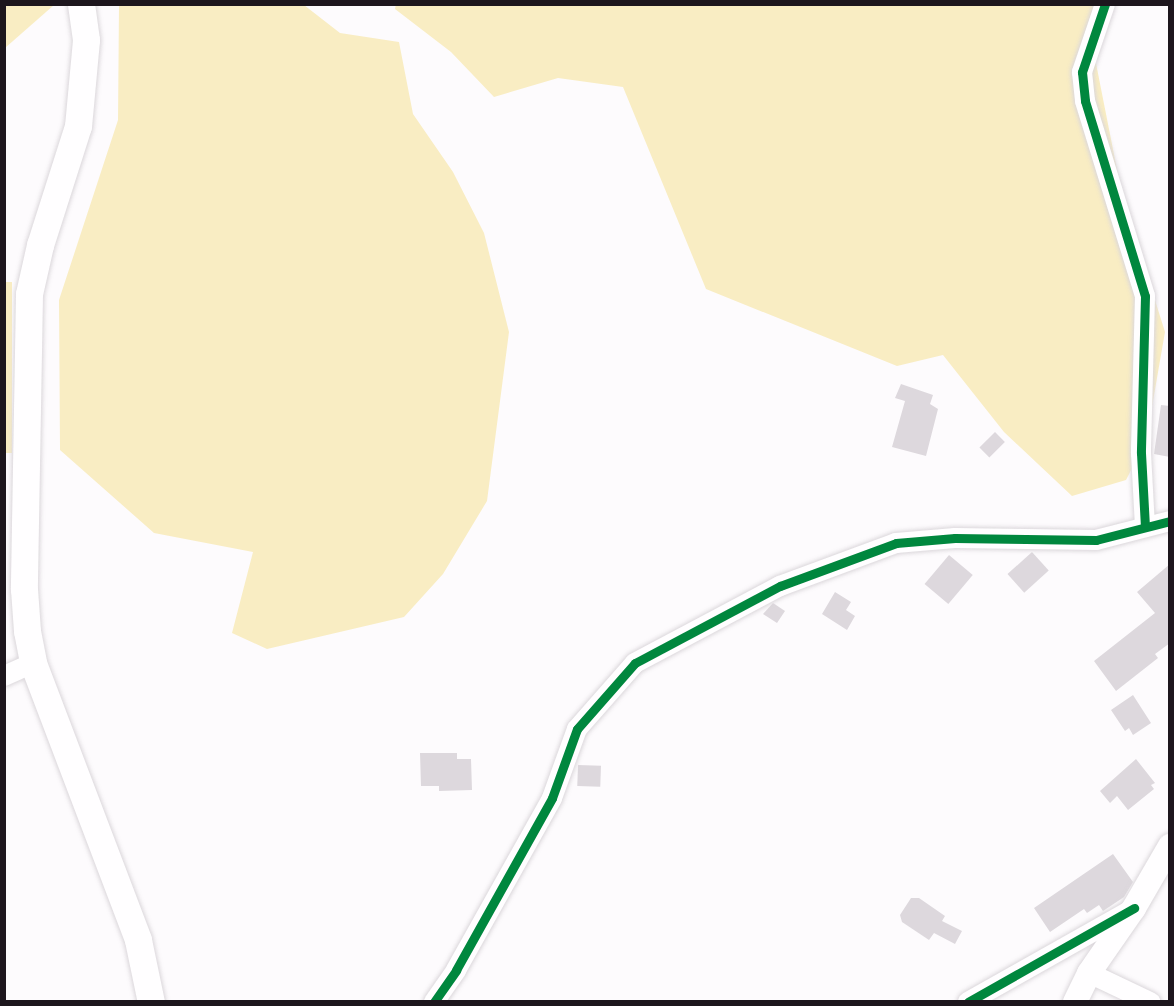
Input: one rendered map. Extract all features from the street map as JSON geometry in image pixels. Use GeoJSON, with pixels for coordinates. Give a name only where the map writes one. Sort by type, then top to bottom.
{"type":"FeatureCollection","features":[{"type":"Feature","properties":{"kind":"main road"},"geometry":{"type":"LineString","coordinates":[[81,4],[86,39],[78,126],[40,245],[29,294],[38,577],[48,661],[144,916],[166,1002]]}},
{"type":"Feature","properties":{"kind":"main road"},"geometry":{"type":"LineString","coordinates":[[95,4],[99,49],[92,128],[67,197],[51,261],[44,314],[24,589],[33,663],[138,940],[151,1002]]}},
{"type":"Feature","properties":{"kind":"street"},"geometry":{"type":"LineString","coordinates":[[1105,4],[1082,72],[1085,101],[1145,296],[1141,453],[1145,527]]}},
{"type":"Feature","properties":{"kind":"street"},"geometry":{"type":"LineString","coordinates":[[434,1002],[462,960],[547,807],[577,729],[635,663],[780,586],[896,543],[955,538],[1095,540],[1170,521]]}},
{"type":"Feature","properties":{"kind":"street"},"geometry":{"type":"LineString","coordinates":[[4,676],[33,663]]}},
{"type":"Feature","properties":{"kind":"street"},"geometry":{"type":"LineString","coordinates":[[1075,1002],[1089,973],[1167,858]]}},
{"type":"Feature","properties":{"kind":"street"},"geometry":{"type":"LineString","coordinates":[[968,1002],[1134,908]]}},
{"type":"Feature","properties":{"kind":"street"},"geometry":{"type":"LineString","coordinates":[[1089,973],[1150,1002]]}},
{"type":"Feature","properties":{"kind":"shaded area"},"geometry":{"type":"Polygon","coordinates":[[[5,4],[54,4],[54,5],[5,48],[5,4]]]}},
{"type":"Feature","properties":{"kind":"shaded area"},"geometry":{"type":"Polygon","coordinates":[[[396,4],[1097,5],[1091,38],[1122,195],[1165,332],[1146,441],[1126,480],[1072,496],[1004,432],[943,355],[897,366],[706,289],[623,87],[558,78],[494,97],[451,52],[395,9],[396,4]]]}},
{"type":"Feature","properties":{"kind":"shaded area"},"geometry":{"type":"Polygon","coordinates":[[[119,5],[304,5],[340,33],[399,42],[413,114],[453,172],[484,233],[509,332],[487,501],[443,574],[404,617],[267,649],[232,633],[253,552],[154,533],[60,450],[59,300],[118,120],[119,5]]]}},
{"type":"Feature","properties":{"kind":"shaded area"},"geometry":{"type":"Polygon","coordinates":[[[4,282],[12,282],[12,453],[4,453],[4,282]]]}},
{"type":"Feature","properties":{"kind":"building"},"geometry":{"type":"Polygon","coordinates":[[[901,384],[933,395],[930,404],[938,409],[926,456],[892,447],[905,401],[895,398],[901,384]]]}},
{"type":"Feature","properties":{"kind":"building"},"geometry":{"type":"Polygon","coordinates":[[[1161,405],[1170,406],[1170,457],[1154,454],[1161,405]]]}},
{"type":"Feature","properties":{"kind":"building"},"geometry":{"type":"Polygon","coordinates":[[[995,432],[1005,442],[989,457],[979,448],[995,432]]]}},
{"type":"Feature","properties":{"kind":"building"},"geometry":{"type":"Polygon","coordinates":[[[1032,552],[1049,571],[1024,593],[1007,574],[1032,552]]]}},
{"type":"Feature","properties":{"kind":"building"},"geometry":{"type":"Polygon","coordinates":[[[949,555],[973,575],[948,604],[925,584],[949,555]]]}},
{"type":"Feature","properties":{"kind":"building"},"geometry":{"type":"Polygon","coordinates":[[[1170,564],[1170,643],[1155,654],[1158,658],[1116,691],[1094,661],[1155,613],[1137,592],[1170,564]]]}},
{"type":"Feature","properties":{"kind":"building"},"geometry":{"type":"Polygon","coordinates":[[[835,592],[851,602],[846,610],[855,616],[847,630],[822,614],[835,592]]]}},
{"type":"Feature","properties":{"kind":"building"},"geometry":{"type":"Polygon","coordinates":[[[773,603],[785,611],[777,623],[763,614],[773,603]]]}},
{"type":"Feature","properties":{"kind":"building"},"geometry":{"type":"Polygon","coordinates":[[[1133,695],[1151,723],[1133,735],[1129,728],[1125,731],[1111,710],[1133,695]]]}},
{"type":"Feature","properties":{"kind":"building"},"geometry":{"type":"Polygon","coordinates":[[[420,753],[457,753],[457,759],[471,759],[472,790],[439,791],[439,786],[421,786],[420,753]]]}},
{"type":"Feature","properties":{"kind":"building"},"geometry":{"type":"Polygon","coordinates":[[[1136,759],[1155,783],[1151,785],[1154,789],[1128,810],[1117,796],[1110,803],[1100,791],[1136,759]]]}},
{"type":"Feature","properties":{"kind":"building"},"geometry":{"type":"Polygon","coordinates":[[[578,765],[601,766],[600,787],[577,786],[578,765]]]}},
{"type":"Feature","properties":{"kind":"building"},"geometry":{"type":"Polygon","coordinates":[[[1113,854],[1133,882],[1124,897],[1103,911],[1099,905],[1087,913],[1084,909],[1050,932],[1034,908],[1113,854]]]}},
{"type":"Feature","properties":{"kind":"building"},"geometry":{"type":"Polygon","coordinates":[[[911,898],[919,898],[945,916],[942,921],[962,931],[955,944],[934,933],[929,940],[902,922],[900,915],[911,898]]]}},
{"type":"Feature","properties":{"kind":"cycle path"},"geometry":{"type":"LineString","coordinates":[[1105,4],[1082,72],[1085,101],[1145,296],[1141,453],[1145,527]]}},
{"type":"Feature","properties":{"kind":"cycle path"},"geometry":{"type":"LineString","coordinates":[[434,1002],[456,970],[552,798],[577,729],[635,663],[780,586],[896,543],[955,538],[1096,540],[1170,521]]}},
{"type":"Feature","properties":{"kind":"cycle path"},"geometry":{"type":"LineString","coordinates":[[968,1002],[1134,908]]}}]}
